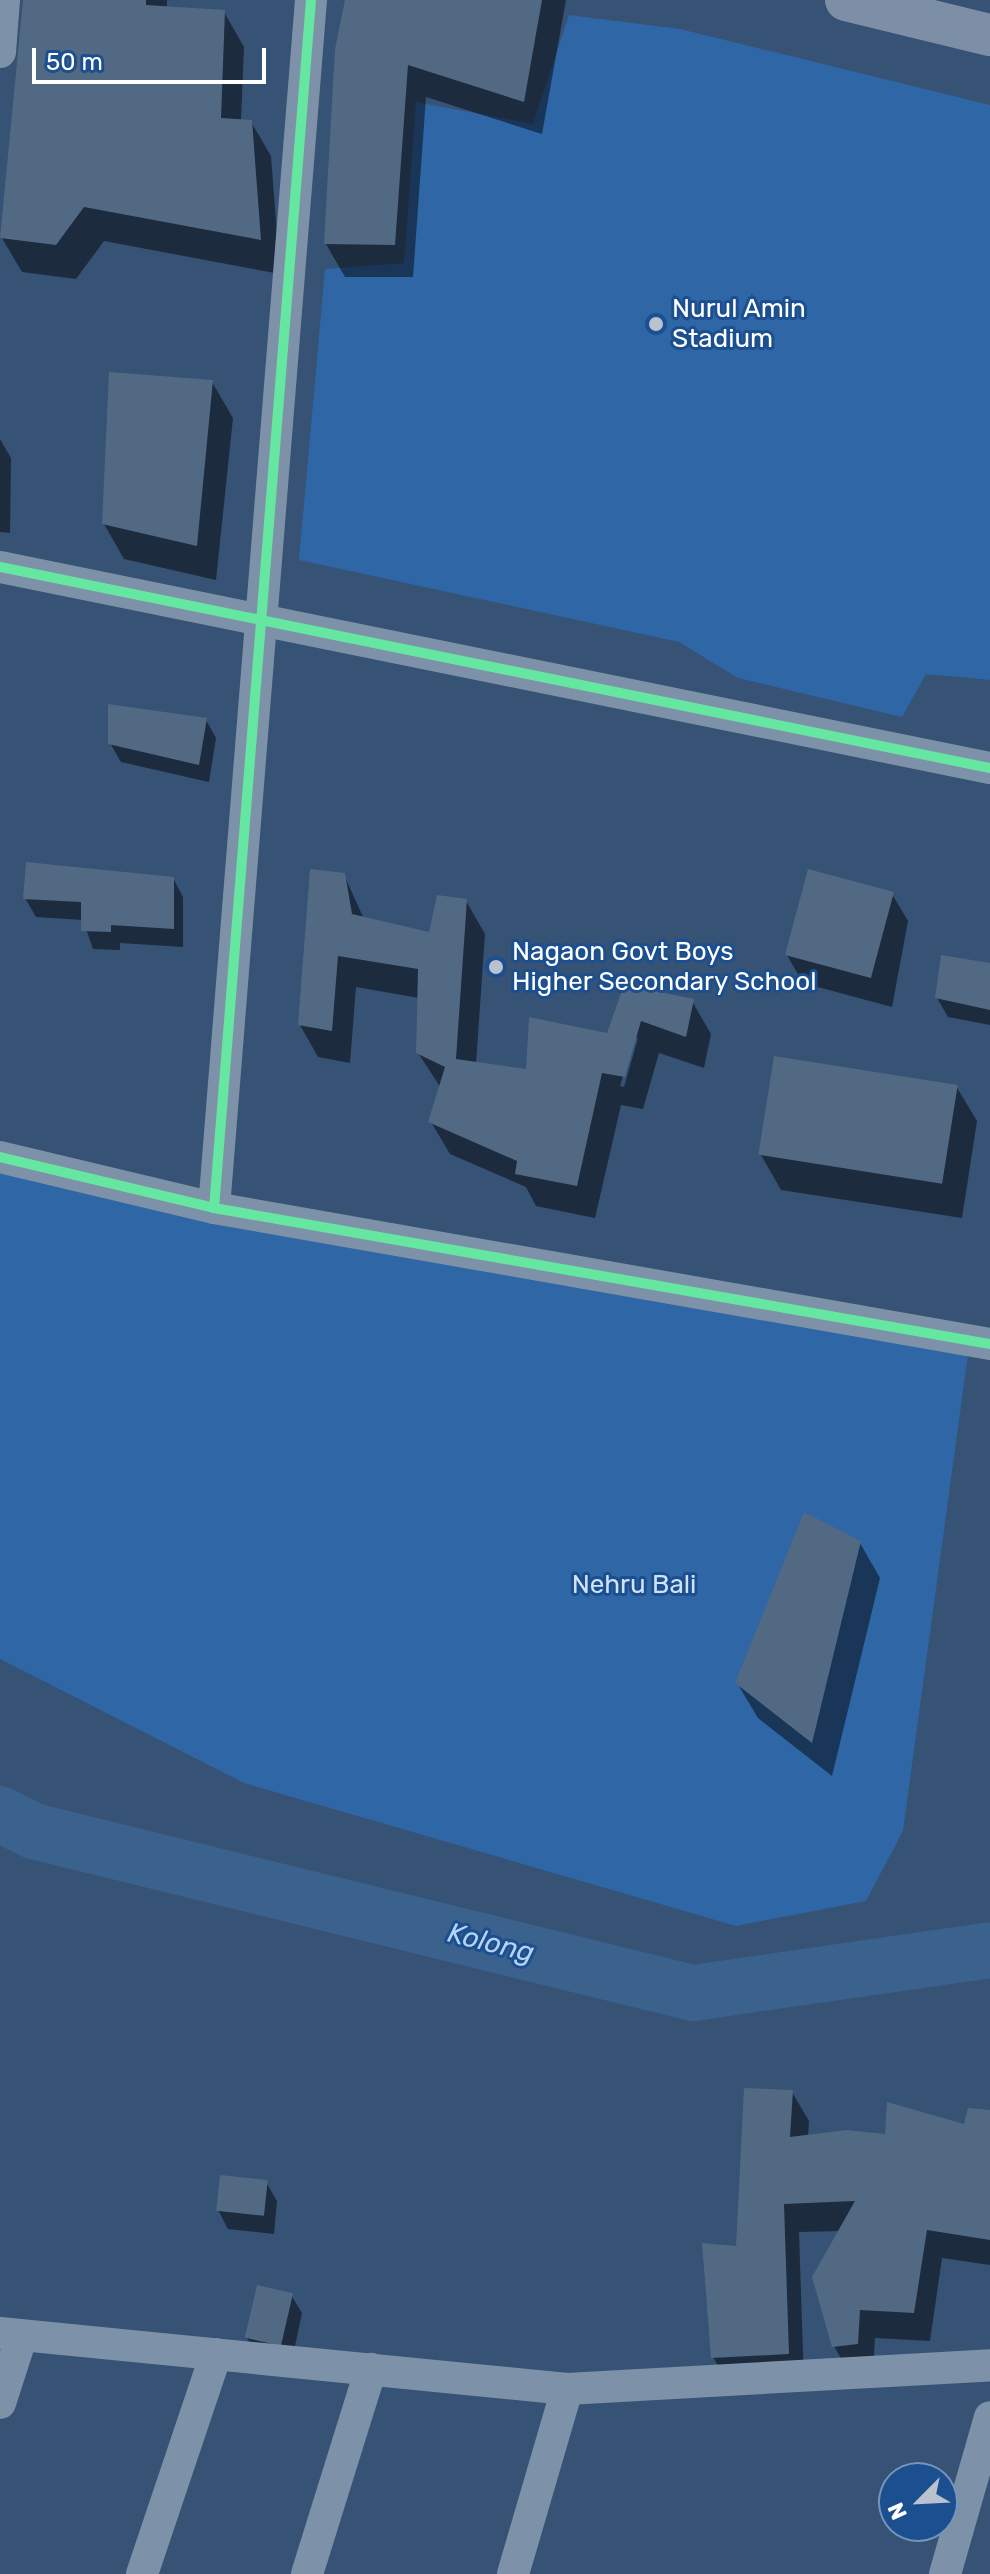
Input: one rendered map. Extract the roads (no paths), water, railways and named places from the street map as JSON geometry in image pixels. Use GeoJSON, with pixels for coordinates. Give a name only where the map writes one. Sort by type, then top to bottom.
{"type":"FeatureCollection","features":[{"type":"Feature","properties":{"kind":"main road"},"geometry":{"type":"LineString","coordinates":[[846,0],[990,35]]}},
{"type":"Feature","properties":{"kind":"street"},"geometry":{"type":"LineString","coordinates":[[0,52],[4,0]]}},
{"type":"Feature","properties":{"kind":"street"},"geometry":{"type":"LineString","coordinates":[[214,1208],[311,0]]}},
{"type":"Feature","properties":{"kind":"street"},"geometry":{"type":"LineString","coordinates":[[0,567],[261,616],[990,768]]}},
{"type":"Feature","properties":{"kind":"street"},"geometry":{"type":"LineString","coordinates":[[0,1157],[214,1208],[990,1344]]}},
{"type":"Feature","properties":{"kind":"street"},"geometry":{"type":"LineString","coordinates":[[0,2403],[11,2334],[567,2389],[990,2365]]}},
{"type":"Feature","properties":{"kind":"street"},"geometry":{"type":"LineString","coordinates":[[142,2574],[216,2354]]}},
{"type":"Feature","properties":{"kind":"street"},"geometry":{"type":"LineString","coordinates":[[307,2574],[371,2369]]}},
{"type":"Feature","properties":{"kind":"street"},"geometry":{"type":"LineString","coordinates":[[513,2574],[567,2389]]}},
{"type":"Feature","properties":{"kind":"street"},"geometry":{"type":"LineString","coordinates":[[945,2574],[990,2417]]}},
{"type":"Feature","properties":{"kind":"waterway","name":"Kolong"},"geometry":{"type":"LineString","coordinates":[[0,1814],[33,1831],[693,1993],[990,1950]]}},
{"type":"Feature","properties":{"kind":"place","name":"Nurul Amin Stadium"},"geometry":{"type":"Point","coordinates":[656,324]}},
{"type":"Feature","properties":{"kind":"place","name":"Nagaon Govt Boys Higher Secondary School"},"geometry":{"type":"Point","coordinates":[496,967]}},
{"type":"Feature","properties":{"kind":"park label","name":"Nehru Bali"},"geometry":{"type":"Point","coordinates":[634,1585]}}]}
